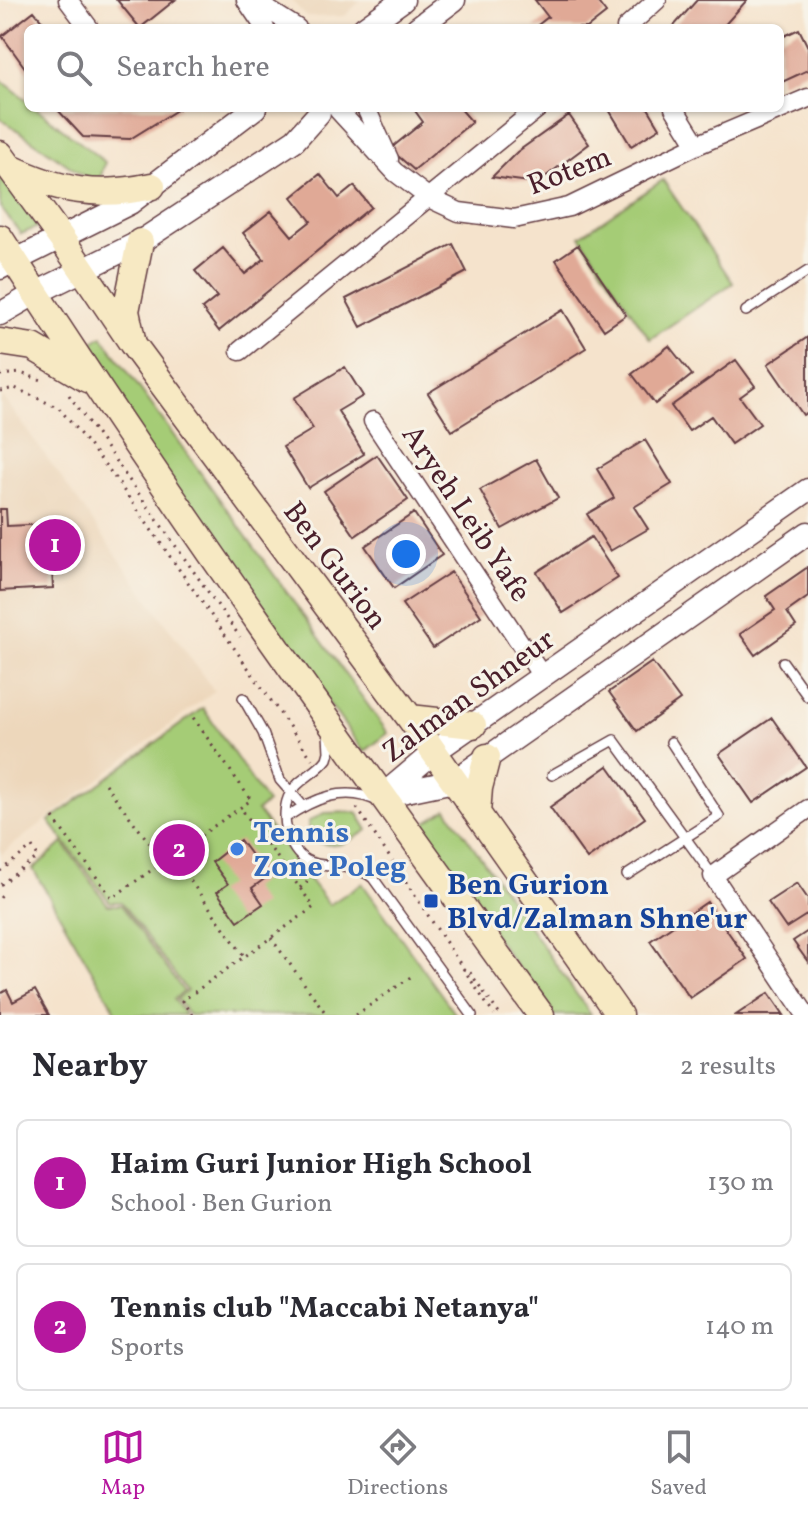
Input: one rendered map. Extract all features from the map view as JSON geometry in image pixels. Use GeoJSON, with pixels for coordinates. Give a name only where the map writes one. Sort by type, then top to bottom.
{"type":"FeatureCollection","features":[{"type":"Feature","properties":{"kind":"main road"},"geometry":{"type":"LineString","coordinates":[[5,160],[48,183],[96,193],[152,186]]}},
{"type":"Feature","properties":{"kind":"main road","name":"Ben Gurion"},"geometry":{"type":"LineString","coordinates":[[5,160],[132,343],[410,718],[619,1015]]}},
{"type":"Feature","properties":{"kind":"main road"},"geometry":{"type":"LineString","coordinates":[[132,343],[126,311],[140,242]]}},
{"type":"Feature","properties":{"kind":"main road"},"geometry":{"type":"LineString","coordinates":[[5,255],[36,293],[94,384],[386,802],[541,1015]]}},
{"type":"Feature","properties":{"kind":"main road"},"geometry":{"type":"LineString","coordinates":[[0,342],[33,347],[94,384]]}},
{"type":"Feature","properties":{"kind":"main road"},"geometry":{"type":"LineString","coordinates":[[410,718],[473,725]]}},
{"type":"Feature","properties":{"kind":"main road"},"geometry":{"type":"LineString","coordinates":[[477,813],[479,788],[487,757]]}},
{"type":"Feature","properties":{"kind":"street"},"geometry":{"type":"LineString","coordinates":[[68,0],[86,24]]}},
{"type":"Feature","properties":{"kind":"street"},"geometry":{"type":"LineString","coordinates":[[246,0],[262,24]]}},
{"type":"Feature","properties":{"kind":"street"},"geometry":{"type":"LineString","coordinates":[[253,0],[291,24]]}},
{"type":"Feature","properties":{"kind":"street"},"geometry":{"type":"LineString","coordinates":[[370,24],[403,0]]}},
{"type":"Feature","properties":{"kind":"street"},"geometry":{"type":"LineString","coordinates":[[422,24],[454,0]]}},
{"type":"Feature","properties":{"kind":"street"},"geometry":{"type":"LineString","coordinates":[[630,24],[657,0]]}},
{"type":"Feature","properties":{"kind":"street","name":"Rotem"},"geometry":{"type":"LineString","coordinates":[[784,108],[808,98]]}},
{"type":"Feature","properties":{"kind":"street"},"geometry":{"type":"LineString","coordinates":[[5,255],[61,238],[130,203],[250,112]]}},
{"type":"Feature","properties":{"kind":"street"},"geometry":{"type":"LineString","coordinates":[[0,314],[140,242],[295,140],[323,112]]}},
{"type":"Feature","properties":{"kind":"street","name":"Rotem"},"geometry":{"type":"LineString","coordinates":[[327,112],[429,198],[459,212],[514,219],[569,207],[697,145],[775,112]]}},
{"type":"Feature","properties":{"kind":"street","name":"Rotem"},"geometry":{"type":"LineString","coordinates":[[368,112],[395,172]]}},
{"type":"Feature","properties":{"kind":"street"},"geometry":{"type":"LineString","coordinates":[[240,351],[533,112]]}},
{"type":"Feature","properties":{"kind":"street"},"geometry":{"type":"LineString","coordinates":[[676,112],[697,145]]}},
{"type":"Feature","properties":{"kind":"street","name":"Aryeh Leib Yafe"},"geometry":{"type":"LineString","coordinates":[[373,421],[542,676]]}},
{"type":"Feature","properties":{"kind":"street","name":"Zalman Shneur"},"geometry":{"type":"LineString","coordinates":[[386,802],[434,752],[808,490]]}},
{"type":"Feature","properties":{"kind":"street","name":"Zalman Shneur"},"geometry":{"type":"LineString","coordinates":[[386,802],[454,781],[808,533]]}},
{"type":"Feature","properties":{"kind":"street"},"geometry":{"type":"LineString","coordinates":[[806,1015],[713,876],[808,809]]}},
{"type":"Feature","properties":{"kind":"lane"},"geometry":{"type":"LineString","coordinates":[[746,311],[808,271]]}},
{"type":"Feature","properties":{"kind":"lane"},"geometry":{"type":"LineString","coordinates":[[783,662],[808,696]]}},
{"type":"Feature","properties":{"kind":"lane"},"geometry":{"type":"LineString","coordinates":[[243,698],[263,733],[280,780],[303,806]]}},
{"type":"Feature","properties":{"kind":"lane"},"geometry":{"type":"LineString","coordinates":[[327,718],[329,752],[324,764],[291,792],[286,806],[286,829],[291,843],[299,856],[310,864],[355,867],[373,878],[472,1015]]}},
{"type":"Feature","properties":{"kind":"lane"},"geometry":{"type":"LineString","coordinates":[[552,775],[614,740],[713,876]]}},
{"type":"Feature","properties":{"kind":"lane"},"geometry":{"type":"LineString","coordinates":[[627,875],[719,816],[671,742]]}},
{"type":"Feature","properties":{"kind":"lane"},"geometry":{"type":"LineString","coordinates":[[285,818],[317,798],[347,794],[386,802]]}},
{"type":"Feature","properties":{"kind":"path"},"geometry":{"type":"LineString","coordinates":[[0,375],[20,373],[48,382]]}},
{"type":"Feature","properties":{"kind":"path"},"geometry":{"type":"LineString","coordinates":[[0,391],[15,388],[59,408],[110,471],[319,768]]}},
{"type":"Feature","properties":{"kind":"path"},"geometry":{"type":"LineString","coordinates":[[69,395],[244,642]]}},
{"type":"Feature","properties":{"kind":"path"},"geometry":{"type":"LineString","coordinates":[[53,818],[112,898],[251,800],[192,716]]}},
{"type":"Feature","properties":{"kind":"path"},"geometry":{"type":"LineString","coordinates":[[105,784],[163,861]]}},
{"type":"Feature","properties":{"kind":"path"},"geometry":{"type":"LineString","coordinates":[[347,794],[494,1015]]}},
{"type":"Feature","properties":{"kind":"path"},"geometry":{"type":"LineString","coordinates":[[192,1015],[182,1001],[314,907],[240,807]]}},
{"type":"Feature","properties":{"kind":"path"},"geometry":{"type":"LineString","coordinates":[[0,871],[32,847],[38,857],[0,885]]}},
{"type":"Feature","properties":{"kind":"path"},"geometry":{"type":"LineString","coordinates":[[172,855],[244,956]]}},
{"type":"Feature","properties":{"kind":"path"},"geometry":{"type":"LineString","coordinates":[[271,938],[327,1015]]}},
{"type":"Feature","properties":{"kind":"path"},"geometry":{"type":"LineString","coordinates":[[463,969],[469,971],[500,1015]]}},
{"type":"Feature","properties":{"kind":"path"},"geometry":{"type":"LineString","coordinates":[[356,1015],[415,974]]}},
{"type":"Feature","properties":{"kind":"shaded area"},"geometry":{"type":"Polygon","coordinates":[[[291,0],[361,0],[345,16],[307,17],[291,0]]]}},
{"type":"Feature","properties":{"kind":"shaded area"},"geometry":{"type":"Polygon","coordinates":[[[4,398],[214,691],[0,855],[0,400],[4,398]]]}},
{"type":"Feature","properties":{"kind":"green space"},"geometry":{"type":"Polygon","coordinates":[[[0,79],[24,98],[24,112],[41,112],[105,162],[98,186],[0,118],[0,79]]]}},
{"type":"Feature","properties":{"kind":"green space"},"geometry":{"type":"Polygon","coordinates":[[[0,174],[38,227],[21,234],[0,207],[0,174]]]}},
{"type":"Feature","properties":{"kind":"green space"},"geometry":{"type":"Polygon","coordinates":[[[663,180],[733,283],[650,339],[580,236],[663,180]]]}},
{"type":"Feature","properties":{"kind":"green space"},"geometry":{"type":"Polygon","coordinates":[[[102,336],[388,733],[364,752],[76,353],[102,336]]]}},
{"type":"Feature","properties":{"kind":"green space"},"geometry":{"type":"Polygon","coordinates":[[[203,708],[267,803],[257,811],[329,905],[362,883],[456,1015],[189,1015],[177,999],[187,991],[121,902],[110,902],[49,821],[203,708]]]}},
{"type":"Feature","properties":{"kind":"green space"},"geometry":{"type":"Polygon","coordinates":[[[447,809],[591,1015],[551,1015],[418,827],[447,809]]]}},
{"type":"Feature","properties":{"kind":"green space"},"geometry":{"type":"Polygon","coordinates":[[[357,812],[368,830],[353,839],[327,845],[309,839],[308,822],[324,813],[357,812]]]}},
{"type":"Feature","properties":{"kind":"green space"},"geometry":{"type":"Polygon","coordinates":[[[63,843],[108,905],[121,905],[184,992],[174,999],[185,1015],[118,1015],[33,869],[63,843]]]}},
{"type":"Feature","properties":{"kind":"building"},"geometry":{"type":"Polygon","coordinates":[[[117,0],[175,0],[145,24],[137,24],[117,0]]]}},
{"type":"Feature","properties":{"kind":"building"},"geometry":{"type":"Polygon","coordinates":[[[535,0],[596,0],[606,13],[592,24],[539,24],[548,17],[535,0]]]}},
{"type":"Feature","properties":{"kind":"building"},"geometry":{"type":"Polygon","coordinates":[[[697,0],[747,0],[726,24],[676,24],[697,0]]]}},
{"type":"Feature","properties":{"kind":"building"},"geometry":{"type":"Polygon","coordinates":[[[34,11],[45,24],[24,24],[24,66],[2,36],[34,11]]]}},
{"type":"Feature","properties":{"kind":"building"},"geometry":{"type":"Polygon","coordinates":[[[799,29],[808,47],[808,70],[784,81],[784,36],[799,29]]]}},
{"type":"Feature","properties":{"kind":"building"},"geometry":{"type":"Polygon","coordinates":[[[60,112],[174,112],[130,139],[83,137],[60,112]]]}},
{"type":"Feature","properties":{"kind":"building"},"geometry":{"type":"Polygon","coordinates":[[[416,112],[463,112],[472,122],[414,170],[390,149],[423,122],[416,112]]]}},
{"type":"Feature","properties":{"kind":"building"},"geometry":{"type":"Polygon","coordinates":[[[610,112],[650,112],[660,128],[631,146],[610,112]]]}},
{"type":"Feature","properties":{"kind":"building"},"geometry":{"type":"Polygon","coordinates":[[[569,115],[589,144],[537,183],[492,177],[517,152],[569,115]]]}},
{"type":"Feature","properties":{"kind":"building"},"geometry":{"type":"Polygon","coordinates":[[[320,174],[339,198],[354,186],[371,207],[219,331],[202,309],[217,297],[195,271],[223,248],[245,274],[264,259],[243,233],[271,211],[292,236],[311,221],[292,197],[320,174]]]}},
{"type":"Feature","properties":{"kind":"building"},"geometry":{"type":"Polygon","coordinates":[[[453,244],[467,272],[361,327],[346,299],[453,244]]]}},
{"type":"Feature","properties":{"kind":"building"},"geometry":{"type":"Polygon","coordinates":[[[578,245],[626,315],[604,330],[556,260],[578,245]]]}},
{"type":"Feature","properties":{"kind":"building"},"geometry":{"type":"Polygon","coordinates":[[[563,310],[586,348],[452,431],[428,393],[563,310]]]}},
{"type":"Feature","properties":{"kind":"building"},"geometry":{"type":"Polygon","coordinates":[[[808,337],[808,412],[803,415],[768,364],[808,337]]]}},
{"type":"Feature","properties":{"kind":"building"},"geometry":{"type":"Polygon","coordinates":[[[669,346],[692,375],[655,404],[632,374],[669,346]]]}},
{"type":"Feature","properties":{"kind":"building"},"geometry":{"type":"Polygon","coordinates":[[[736,360],[755,386],[740,397],[760,424],[731,444],[711,416],[689,431],[671,406],[736,360]]]}},
{"type":"Feature","properties":{"kind":"building"},"geometry":{"type":"Polygon","coordinates":[[[345,367],[363,396],[338,411],[364,454],[308,488],[283,447],[313,429],[294,398],[345,367]]]}},
{"type":"Feature","properties":{"kind":"building"},"geometry":{"type":"Polygon","coordinates":[[[645,440],[672,484],[634,507],[648,529],[610,551],[587,514],[614,498],[597,469],[645,440]]]}},
{"type":"Feature","properties":{"kind":"building"},"geometry":{"type":"Polygon","coordinates":[[[377,455],[408,500],[355,536],[324,491],[377,455]]]}},
{"type":"Feature","properties":{"kind":"building"},"geometry":{"type":"Polygon","coordinates":[[[536,459],[558,498],[502,529],[480,490],[536,459]]]}},
{"type":"Feature","properties":{"kind":"building"},"geometry":{"type":"Polygon","coordinates":[[[0,509],[6,509],[7,526],[50,524],[53,588],[0,591],[0,509]]]}},
{"type":"Feature","properties":{"kind":"building"},"geometry":{"type":"Polygon","coordinates":[[[414,513],[442,555],[394,588],[365,546],[414,513]]]}},
{"type":"Feature","properties":{"kind":"building"},"geometry":{"type":"Polygon","coordinates":[[[591,537],[618,578],[563,613],[537,572],[591,537]]]}},
{"type":"Feature","properties":{"kind":"building"},"geometry":{"type":"Polygon","coordinates":[[[808,567],[808,597],[787,612],[796,626],[755,655],[740,634],[775,610],[766,596],[808,567]]]}},
{"type":"Feature","properties":{"kind":"building"},"geometry":{"type":"Polygon","coordinates":[[[451,572],[481,616],[433,648],[402,604],[451,572]]]}},
{"type":"Feature","properties":{"kind":"building"},"geometry":{"type":"Polygon","coordinates":[[[652,662],[680,700],[637,731],[609,692],[652,662]]]}},
{"type":"Feature","properties":{"kind":"building"},"geometry":{"type":"Polygon","coordinates":[[[772,718],[806,767],[753,803],[719,754],[772,718]]]}},
{"type":"Feature","properties":{"kind":"building"},"geometry":{"type":"Polygon","coordinates":[[[608,766],[645,818],[587,859],[550,807],[608,766]]]}},
{"type":"Feature","properties":{"kind":"building"},"geometry":{"type":"Polygon","coordinates":[[[240,840],[267,877],[252,888],[263,904],[238,921],[217,892],[228,884],[212,862],[240,840]]]}},
{"type":"Feature","properties":{"kind":"building"},"geometry":{"type":"Polygon","coordinates":[[[797,883],[808,899],[808,914],[786,928],[768,902],[797,883]]]}},
{"type":"Feature","properties":{"kind":"building"},"geometry":{"type":"Polygon","coordinates":[[[707,902],[747,959],[690,998],[650,941],[707,902]]]}},
{"type":"Feature","properties":{"kind":"building"},"geometry":{"type":"Polygon","coordinates":[[[808,931],[808,962],[793,941],[808,931]]]}},
{"type":"Feature","properties":{"kind":"building"},"geometry":{"type":"Polygon","coordinates":[[[7,990],[13,1002],[35,990],[49,1015],[0,1015],[0,994],[7,990]]]}},
{"type":"Feature","properties":{"kind":"building"},"geometry":{"type":"Polygon","coordinates":[[[769,993],[784,1015],[736,1015],[769,993]]]}},
{"type":"Feature","properties":{"kind":"place","name":"Haim Guri Junior High School"},"geometry":{"type":"Point","coordinates":[55,545]}},
{"type":"Feature","properties":{"kind":"place","name":"Tennis Zone Poleg"},"geometry":{"type":"Point","coordinates":[237,849]}},
{"type":"Feature","properties":{"kind":"place","name":"Tennis club \"Maccabi Netanya\""},"geometry":{"type":"Point","coordinates":[179,850]}},
{"type":"Feature","properties":{"kind":"place","name":"Ben Gurion Blvd/Zalman Shne'ur"},"geometry":{"type":"Point","coordinates":[431,901]}}]}
